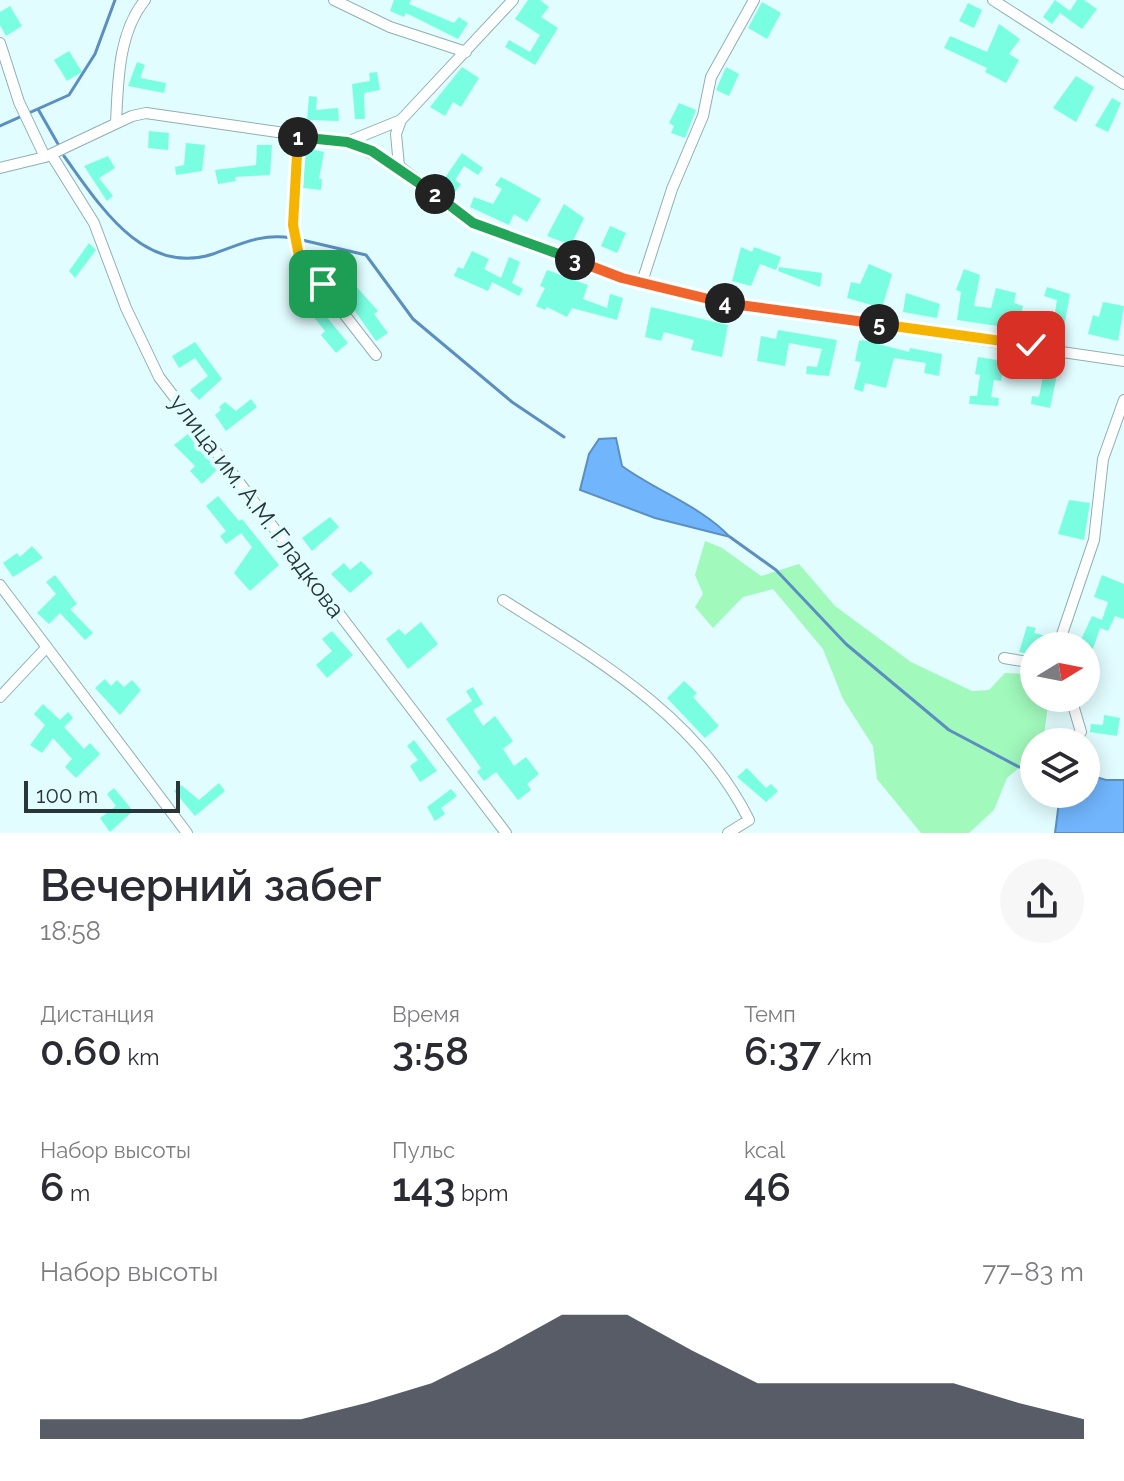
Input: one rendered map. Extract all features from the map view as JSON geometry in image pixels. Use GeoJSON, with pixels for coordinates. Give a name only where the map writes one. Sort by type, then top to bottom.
{"type":"FeatureCollection","features":[{"type":"Feature","properties":{"kind":"street"},"geometry":{"type":"LineString","coordinates":[[116,123],[119,69],[133,15],[145,0]]}},
{"type":"Feature","properties":{"kind":"street"},"geometry":{"type":"LineString","coordinates":[[334,0],[390,27],[466,52]]}},
{"type":"Feature","properties":{"kind":"street"},"geometry":{"type":"LineString","coordinates":[[399,166],[396,134],[401,120],[513,0]]}},
{"type":"Feature","properties":{"kind":"street"},"geometry":{"type":"LineString","coordinates":[[642,282],[672,189],[703,116],[711,77],[754,0]]}},
{"type":"Feature","properties":{"kind":"street"},"geometry":{"type":"LineString","coordinates":[[993,0],[1124,84]]}},
{"type":"Feature","properties":{"kind":"street","name":"улица им. А.М. Гладкова"},"geometry":{"type":"LineString","coordinates":[[0,43],[29,127],[94,223],[126,308],[159,377],[506,833]]}},
{"type":"Feature","properties":{"kind":"street"},"geometry":{"type":"LineString","coordinates":[[0,168],[48,155],[116,123],[146,113],[347,142],[399,166],[473,223],[642,282],[713,301],[1124,361]]}},
{"type":"Feature","properties":{"kind":"street"},"geometry":{"type":"LineString","coordinates":[[347,142],[401,120]]}},
{"type":"Feature","properties":{"kind":"street"},"geometry":{"type":"LineString","coordinates":[[298,134],[293,225],[299,256],[376,355]]}},
{"type":"Feature","properties":{"kind":"street"},"geometry":{"type":"LineString","coordinates":[[1063,632],[1094,540],[1103,459],[1124,400]]}},
{"type":"Feature","properties":{"kind":"street"},"geometry":{"type":"LineString","coordinates":[[0,585],[45,649],[187,833]]}},
{"type":"Feature","properties":{"kind":"street"},"geometry":{"type":"LineString","coordinates":[[503,600],[617,671],[690,735],[735,793],[749,820],[728,833]]}},
{"type":"Feature","properties":{"kind":"street"},"geometry":{"type":"LineString","coordinates":[[0,697],[45,649]]}},
{"type":"Feature","properties":{"kind":"street"},"geometry":{"type":"LineString","coordinates":[[1004,658],[1020,661]]}},
{"type":"Feature","properties":{"kind":"green space"},"geometry":{"type":"Polygon","coordinates":[[[705,541],[722,548],[761,576],[799,564],[835,606],[911,662],[972,691],[989,690],[1005,673],[1020,674],[1020,712],[1047,712],[1045,728],[1020,728],[1020,767],[1007,778],[994,810],[969,833],[921,833],[877,779],[873,746],[843,699],[823,649],[773,589],[743,597],[713,628],[695,607],[703,594],[695,575],[705,541]]]}},
{"type":"Feature","properties":{"kind":"water"},"geometry":{"type":"Polygon","coordinates":[[[616,438],[622,466],[706,516],[730,537],[655,518],[580,490],[589,454],[599,439],[616,438]]]}},
{"type":"Feature","properties":{"kind":"water"},"geometry":{"type":"Polygon","coordinates":[[[1100,778],[1124,780],[1124,833],[1055,833],[1058,808],[1100,808],[1100,778]]]}},
{"type":"Feature","properties":{"kind":"building"},"geometry":{"type":"Polygon","coordinates":[[[394,0],[411,0],[409,4],[454,23],[459,17],[468,23],[458,39],[406,13],[404,17],[390,11],[394,0]]]}},
{"type":"Feature","properties":{"kind":"building"},"geometry":{"type":"Polygon","coordinates":[[[528,0],[540,0],[549,7],[541,17],[558,28],[535,65],[505,47],[509,40],[530,52],[540,35],[515,19],[528,0]]]}},
{"type":"Feature","properties":{"kind":"building"},"geometry":{"type":"Polygon","coordinates":[[[1055,0],[1070,11],[1077,0],[1084,0],[1097,9],[1082,29],[1060,13],[1052,24],[1043,17],[1055,0]]]}},
{"type":"Feature","properties":{"kind":"building"},"geometry":{"type":"Polygon","coordinates":[[[762,2],[781,13],[767,39],[748,28],[762,2]]]}},
{"type":"Feature","properties":{"kind":"building"},"geometry":{"type":"Polygon","coordinates":[[[968,3],[982,10],[974,28],[959,21],[968,3]]]}},
{"type":"Feature","properties":{"kind":"building"},"geometry":{"type":"Polygon","coordinates":[[[10,6],[22,26],[6,36],[0,25],[0,12],[10,6]]]}},
{"type":"Feature","properties":{"kind":"building"},"geometry":{"type":"Polygon","coordinates":[[[999,24],[1020,39],[1009,54],[1019,60],[1006,83],[985,72],[987,68],[944,48],[950,36],[987,52],[999,24]]]}},
{"type":"Feature","properties":{"kind":"building"},"geometry":{"type":"Polygon","coordinates":[[[69,51],[82,72],[67,81],[54,60],[69,51]]]}},
{"type":"Feature","properties":{"kind":"building"},"geometry":{"type":"Polygon","coordinates":[[[137,62],[145,65],[140,78],[166,83],[164,93],[128,86],[137,62]]]}},
{"type":"Feature","properties":{"kind":"building"},"geometry":{"type":"Polygon","coordinates":[[[462,67],[479,78],[461,107],[453,102],[445,116],[430,107],[462,67]]]}},
{"type":"Feature","properties":{"kind":"building"},"geometry":{"type":"Polygon","coordinates":[[[726,67],[739,74],[729,96],[716,90],[726,67]]]}},
{"type":"Feature","properties":{"kind":"building"},"geometry":{"type":"Polygon","coordinates":[[[377,72],[380,90],[364,93],[365,119],[355,119],[352,84],[370,81],[369,73],[377,72]]]}},
{"type":"Feature","properties":{"kind":"building"},"geometry":{"type":"Polygon","coordinates":[[[1076,76],[1094,87],[1076,122],[1053,108],[1076,76]]]}},
{"type":"Feature","properties":{"kind":"building"},"geometry":{"type":"Polygon","coordinates":[[[309,96],[317,97],[316,110],[338,108],[339,121],[307,120],[309,96]]]}},
{"type":"Feature","properties":{"kind":"building"},"geometry":{"type":"Polygon","coordinates":[[[1112,98],[1121,103],[1108,132],[1095,126],[1112,98]]]}},
{"type":"Feature","properties":{"kind":"building"},"geometry":{"type":"Polygon","coordinates":[[[679,103],[696,110],[685,138],[671,133],[674,126],[669,123],[679,103]]]}},
{"type":"Feature","properties":{"kind":"building"},"geometry":{"type":"Polygon","coordinates":[[[149,131],[169,133],[168,150],[148,148],[149,131]]]}},
{"type":"Feature","properties":{"kind":"building"},"geometry":{"type":"Polygon","coordinates":[[[186,143],[205,145],[202,171],[176,175],[175,167],[184,165],[186,143]]]}},
{"type":"Feature","properties":{"kind":"building"},"geometry":{"type":"Polygon","coordinates":[[[257,145],[272,145],[270,175],[235,177],[236,181],[218,184],[215,170],[256,165],[257,145]]]}},
{"type":"Feature","properties":{"kind":"building"},"geometry":{"type":"Polygon","coordinates":[[[306,148],[324,152],[319,179],[322,179],[321,190],[303,188],[306,148]]]}},
{"type":"Feature","properties":{"kind":"building"},"geometry":{"type":"Polygon","coordinates":[[[462,153],[483,168],[478,175],[464,166],[455,180],[461,184],[453,195],[440,185],[462,153]]]}},
{"type":"Feature","properties":{"kind":"building"},"geometry":{"type":"Polygon","coordinates":[[[108,156],[115,168],[99,178],[113,196],[107,201],[84,166],[108,156]]]}},
{"type":"Feature","properties":{"kind":"building"},"geometry":{"type":"Polygon","coordinates":[[[501,177],[541,199],[527,222],[514,214],[509,225],[470,207],[474,197],[493,204],[502,189],[495,185],[501,177]]]}},
{"type":"Feature","properties":{"kind":"building"},"geometry":{"type":"Polygon","coordinates":[[[564,204],[584,218],[571,245],[547,236],[564,204]]]}},
{"type":"Feature","properties":{"kind":"building"},"geometry":{"type":"Polygon","coordinates":[[[610,226],[626,233],[617,253],[601,246],[610,226]]]}},
{"type":"Feature","properties":{"kind":"building"},"geometry":{"type":"Polygon","coordinates":[[[89,243],[96,250],[75,278],[69,271],[89,243]]]}},
{"type":"Feature","properties":{"kind":"building"},"geometry":{"type":"Polygon","coordinates":[[[741,247],[752,252],[754,247],[781,257],[776,270],[760,264],[751,286],[732,281],[741,247]]]}},
{"type":"Feature","properties":{"kind":"building"},"geometry":{"type":"Polygon","coordinates":[[[472,251],[489,259],[484,269],[501,278],[509,257],[520,262],[512,283],[523,289],[519,296],[492,282],[488,291],[454,276],[458,267],[463,269],[472,251]]]}},
{"type":"Feature","properties":{"kind":"building"},"geometry":{"type":"Polygon","coordinates":[[[869,264],[892,274],[882,308],[847,298],[851,282],[860,284],[869,264]]]}},
{"type":"Feature","properties":{"kind":"building"},"geometry":{"type":"Polygon","coordinates":[[[779,267],[822,273],[820,287],[778,271],[779,267]]]}},
{"type":"Feature","properties":{"kind":"building"},"geometry":{"type":"Polygon","coordinates":[[[964,269],[980,275],[974,306],[991,308],[996,288],[1016,293],[1014,303],[1023,306],[1018,329],[957,320],[961,292],[956,290],[964,269]]]}},
{"type":"Feature","properties":{"kind":"building"},"geometry":{"type":"Polygon","coordinates":[[[547,270],[588,285],[583,299],[607,308],[610,294],[623,298],[617,320],[572,308],[567,317],[547,307],[545,310],[536,306],[545,288],[540,286],[547,270]]]}},
{"type":"Feature","properties":{"kind":"building"},"geometry":{"type":"Polygon","coordinates":[[[307,280],[332,311],[326,316],[348,343],[336,353],[321,335],[325,331],[293,292],[307,280]]]}},
{"type":"Feature","properties":{"kind":"building"},"geometry":{"type":"Polygon","coordinates":[[[355,285],[378,311],[374,314],[388,333],[376,341],[343,294],[355,285]]]}},
{"type":"Feature","properties":{"kind":"building"},"geometry":{"type":"Polygon","coordinates":[[[1047,287],[1070,294],[1063,333],[1052,331],[1057,300],[1044,296],[1047,287]]]}},
{"type":"Feature","properties":{"kind":"building"},"geometry":{"type":"Polygon","coordinates":[[[906,293],[940,304],[937,318],[903,312],[906,293]]]}},
{"type":"Feature","properties":{"kind":"building"},"geometry":{"type":"Polygon","coordinates":[[[1103,302],[1124,306],[1118,341],[1088,334],[1093,315],[1099,317],[1103,302]]]}},
{"type":"Feature","properties":{"kind":"building"},"geometry":{"type":"Polygon","coordinates":[[[651,307],[728,325],[722,357],[691,350],[694,340],[664,332],[661,341],[645,337],[651,307]]]}},
{"type":"Feature","properties":{"kind":"building"},"geometry":{"type":"Polygon","coordinates":[[[778,330],[837,340],[829,376],[806,374],[807,366],[817,367],[822,349],[789,343],[785,366],[757,361],[761,336],[776,339],[778,330]]]}},
{"type":"Feature","properties":{"kind":"building"},"geometry":{"type":"Polygon","coordinates":[[[859,341],[909,352],[910,348],[942,354],[939,376],[924,373],[926,363],[894,358],[886,388],[865,383],[863,392],[854,389],[861,362],[855,361],[859,341]]]}},
{"type":"Feature","properties":{"kind":"building"},"geometry":{"type":"Polygon","coordinates":[[[195,342],[222,379],[199,400],[190,390],[208,376],[195,358],[179,368],[172,356],[195,342]]]}},
{"type":"Feature","properties":{"kind":"building"},"geometry":{"type":"Polygon","coordinates":[[[978,357],[1004,361],[1001,381],[994,380],[991,397],[999,398],[998,406],[969,404],[970,396],[977,396],[980,375],[975,374],[978,357]]]}},
{"type":"Feature","properties":{"kind":"building"},"geometry":{"type":"Polygon","coordinates":[[[1021,364],[1058,370],[1050,408],[1031,404],[1032,396],[1039,397],[1043,376],[1019,373],[1021,364]]]}},
{"type":"Feature","properties":{"kind":"building"},"geometry":{"type":"Polygon","coordinates":[[[251,399],[257,407],[226,431],[215,415],[221,410],[219,407],[225,402],[236,411],[251,399]]]}},
{"type":"Feature","properties":{"kind":"building"},"geometry":{"type":"Polygon","coordinates":[[[188,434],[217,470],[202,484],[190,471],[195,466],[174,445],[188,434]]]}},
{"type":"Feature","properties":{"kind":"building"},"geometry":{"type":"Polygon","coordinates":[[[218,496],[239,521],[242,519],[279,565],[250,591],[234,573],[252,547],[241,533],[226,544],[220,536],[226,531],[206,506],[218,496]]]}},
{"type":"Feature","properties":{"kind":"building"},"geometry":{"type":"Polygon","coordinates":[[[1069,500],[1090,503],[1084,540],[1058,534],[1069,500]]]}},
{"type":"Feature","properties":{"kind":"building"},"geometry":{"type":"Polygon","coordinates":[[[330,517],[339,527],[312,551],[302,538],[330,517]]]}},
{"type":"Feature","properties":{"kind":"building"},"geometry":{"type":"Polygon","coordinates":[[[32,546],[43,558],[13,577],[3,563],[17,553],[20,557],[32,546]]]}},
{"type":"Feature","properties":{"kind":"building"},"geometry":{"type":"Polygon","coordinates":[[[361,561],[373,573],[350,593],[331,574],[344,563],[350,570],[361,561]]]}},
{"type":"Feature","properties":{"kind":"building"},"geometry":{"type":"Polygon","coordinates":[[[55,575],[77,604],[70,609],[93,633],[85,640],[60,613],[49,624],[37,613],[56,594],[46,582],[55,575]]]}},
{"type":"Feature","properties":{"kind":"building"},"geometry":{"type":"Polygon","coordinates":[[[1102,575],[1124,584],[1124,619],[1115,616],[1108,631],[1100,628],[1099,632],[1085,632],[1092,616],[1102,620],[1108,602],[1094,597],[1102,575]]]}},
{"type":"Feature","properties":{"kind":"building"},"geometry":{"type":"Polygon","coordinates":[[[421,622],[438,644],[408,669],[386,639],[399,629],[405,635],[421,622]]]}},
{"type":"Feature","properties":{"kind":"building"},"geometry":{"type":"Polygon","coordinates":[[[1027,626],[1036,628],[1034,632],[1025,632],[1027,626]]]}},
{"type":"Feature","properties":{"kind":"building"},"geometry":{"type":"Polygon","coordinates":[[[332,631],[353,655],[327,678],[316,665],[332,651],[322,639],[332,631]]]}},
{"type":"Feature","properties":{"kind":"building"},"geometry":{"type":"Polygon","coordinates":[[[105,679],[111,686],[117,680],[124,687],[132,680],[141,690],[120,715],[95,688],[105,679]]]}},
{"type":"Feature","properties":{"kind":"building"},"geometry":{"type":"Polygon","coordinates":[[[684,681],[697,693],[693,697],[719,726],[705,738],[667,698],[684,681]]]}},
{"type":"Feature","properties":{"kind":"building"},"geometry":{"type":"Polygon","coordinates":[[[473,687],[483,704],[473,710],[483,726],[495,716],[513,741],[503,749],[514,766],[526,757],[539,774],[527,784],[531,790],[518,800],[496,772],[484,781],[477,772],[481,768],[446,719],[472,701],[466,691],[473,687]]]}},
{"type":"Feature","properties":{"kind":"building"},"geometry":{"type":"Polygon","coordinates":[[[43,704],[60,720],[68,712],[73,718],[64,727],[84,749],[90,743],[100,754],[76,778],[65,767],[72,759],[53,738],[42,753],[30,745],[45,725],[34,714],[43,704]]]}},
{"type":"Feature","properties":{"kind":"building"},"geometry":{"type":"Polygon","coordinates":[[[1104,715],[1120,718],[1117,736],[1100,733],[1100,728],[1090,728],[1091,724],[1103,725],[1104,715]]]}},
{"type":"Feature","properties":{"kind":"building"},"geometry":{"type":"Polygon","coordinates":[[[414,740],[437,771],[420,782],[410,766],[418,760],[407,746],[414,740]]]}},
{"type":"Feature","properties":{"kind":"building"},"geometry":{"type":"Polygon","coordinates":[[[747,768],[766,788],[771,784],[778,791],[766,802],[737,777],[747,768]]]}},
{"type":"Feature","properties":{"kind":"building"},"geometry":{"type":"Polygon","coordinates":[[[219,783],[225,791],[195,816],[174,791],[181,785],[199,800],[219,783]]]}},
{"type":"Feature","properties":{"kind":"building"},"geometry":{"type":"Polygon","coordinates":[[[114,788],[133,811],[110,832],[100,818],[116,806],[107,794],[114,788]]]}},
{"type":"Feature","properties":{"kind":"building"},"geometry":{"type":"Polygon","coordinates":[[[451,789],[457,796],[441,808],[445,814],[435,821],[427,807],[451,789]]]}},
{"type":"Feature","properties":{"kind":"waterway"},"geometry":{"type":"LineString","coordinates":[[0,126],[69,95],[95,54],[115,0]]}},
{"type":"Feature","properties":{"kind":"waterway"},"geometry":{"type":"LineString","coordinates":[[38,109],[58,144]]}},
{"type":"Feature","properties":{"kind":"waterway"},"geometry":{"type":"LineString","coordinates":[[64,156],[92,195],[125,232],[144,246],[165,255],[188,258],[213,254],[261,238],[291,238]]}},
{"type":"Feature","properties":{"kind":"waterway"},"geometry":{"type":"LineString","coordinates":[[302,240],[366,255],[413,319],[512,402],[564,437]]}},
{"type":"Feature","properties":{"kind":"waterway"},"geometry":{"type":"LineString","coordinates":[[730,537],[776,570],[846,644],[949,730],[1019,767]]}},
{"type":"Feature","properties":{"kind":"route"},"geometry":{"type":"LineString","coordinates":[[323,284],[299,256],[293,225],[298,134],[347,142],[372,151],[399,166],[473,223],[622,278],[713,301],[1031,345]]}}]}
